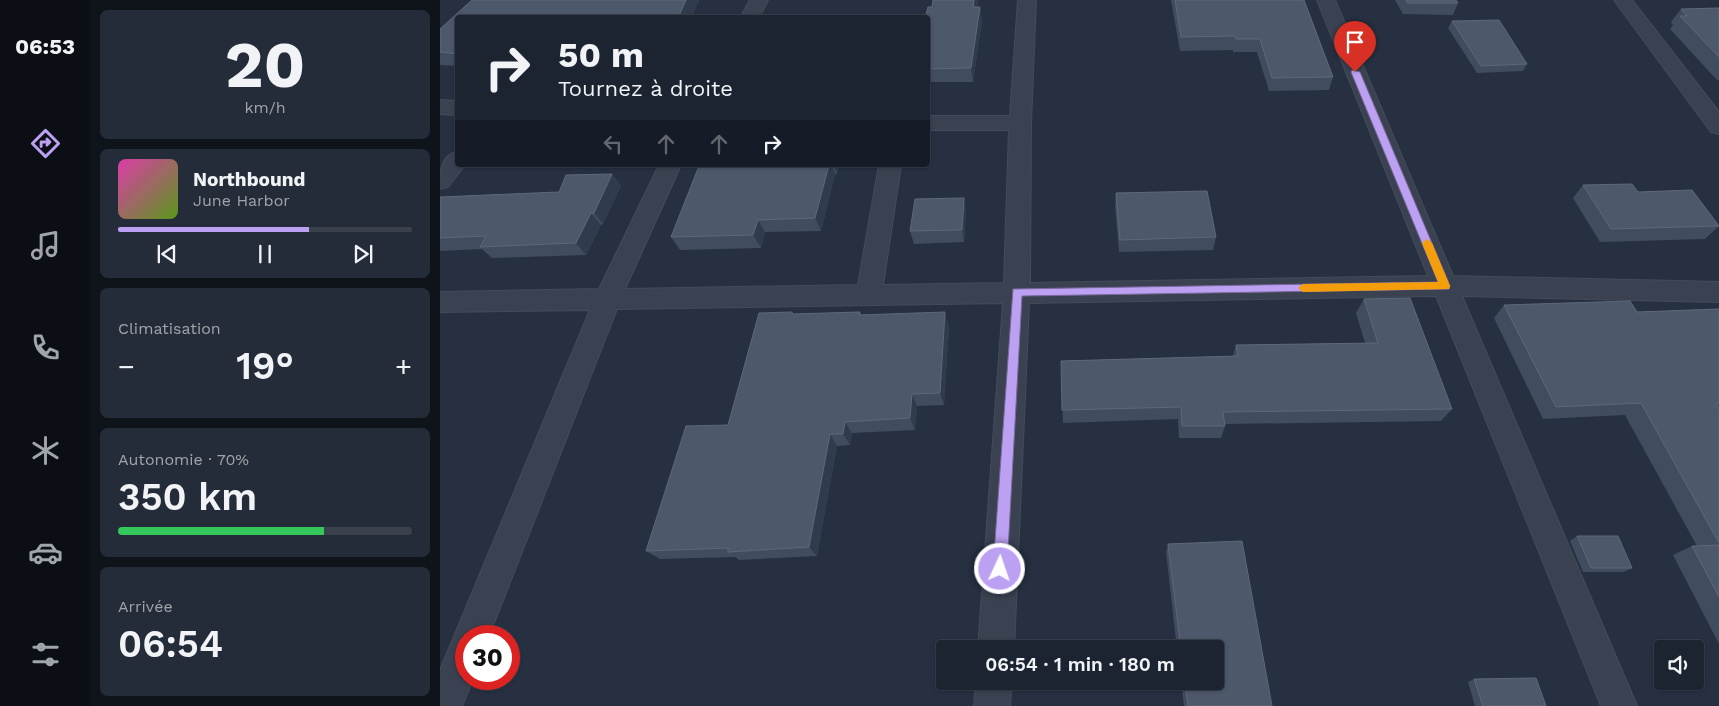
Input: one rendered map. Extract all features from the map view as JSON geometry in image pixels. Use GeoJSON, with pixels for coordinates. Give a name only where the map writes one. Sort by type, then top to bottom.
{"type":"FeatureCollection","features":[{"type":"Feature","properties":{"kind":"street"},"geometry":{"type":"LineString","coordinates":[[751,15],[759,0]]}},
{"type":"Feature","properties":{"kind":"street"},"geometry":{"type":"LineString","coordinates":[[997,640],[1016,292],[1020,123],[1027,0]]}},
{"type":"Feature","properties":{"kind":"street"},"geometry":{"type":"LineString","coordinates":[[1326,0],[1619,706]]}},
{"type":"Feature","properties":{"kind":"street"},"geometry":{"type":"LineString","coordinates":[[1623,0],[1719,127]]}},
{"type":"Feature","properties":{"kind":"street"},"geometry":{"type":"LineString","coordinates":[[440,107],[455,108]]}},
{"type":"Feature","properties":{"kind":"street"},"geometry":{"type":"LineString","coordinates":[[930,124],[1020,123]]}},
{"type":"Feature","properties":{"kind":"street"},"geometry":{"type":"LineString","coordinates":[[440,181],[455,162]]}},
{"type":"Feature","properties":{"kind":"street"},"geometry":{"type":"LineString","coordinates":[[476,625],[608,298],[669,167]]}},
{"type":"Feature","properties":{"kind":"street"},"geometry":{"type":"LineString","coordinates":[[869,294],[890,167]]}},
{"type":"Feature","properties":{"kind":"street"},"geometry":{"type":"LineString","coordinates":[[440,302],[1445,286],[1719,292]]}},
{"type":"Feature","properties":{"kind":"street"},"geometry":{"type":"LineString","coordinates":[[444,706],[455,678]]}},
{"type":"Feature","properties":{"kind":"street"},"geometry":{"type":"LineString","coordinates":[[992,706],[993,690]]}},
{"type":"Feature","properties":{"kind":"building"},"geometry":{"type":"Polygon","coordinates":[[[472,0],[686,0],[679,15],[455,15],[472,0]]]}},
{"type":"Feature","properties":{"kind":"building"},"geometry":{"type":"Polygon","coordinates":[[[933,0],[974,0],[973,7],[980,7],[971,68],[930,69],[930,15],[926,15],[928,7],[932,7],[933,0]]]}},
{"type":"Feature","properties":{"kind":"building"},"geometry":{"type":"Polygon","coordinates":[[[1175,0],[1304,0],[1333,77],[1272,78],[1260,39],[1236,39],[1235,36],[1181,37],[1175,0]]]}},
{"type":"Feature","properties":{"kind":"building"},"geometry":{"type":"Polygon","coordinates":[[[1406,0],[1456,0],[1458,3],[1407,3],[1406,0]]]}},
{"type":"Feature","properties":{"kind":"building"},"geometry":{"type":"Polygon","coordinates":[[[1719,8],[1719,57],[1680,16],[1687,16],[1681,9],[1719,8]]]}},
{"type":"Feature","properties":{"kind":"building"},"geometry":{"type":"Polygon","coordinates":[[[455,15],[455,54],[440,52],[440,29],[455,15]]]}},
{"type":"Feature","properties":{"kind":"building"},"geometry":{"type":"Polygon","coordinates":[[[1499,20],[1527,64],[1481,66],[1452,21],[1499,20]]]}},
{"type":"Feature","properties":{"kind":"building"},"geometry":{"type":"Polygon","coordinates":[[[699,167],[828,167],[815,218],[758,220],[753,235],[671,237],[699,167]]]}},
{"type":"Feature","properties":{"kind":"building"},"geometry":{"type":"Polygon","coordinates":[[[612,174],[594,213],[591,213],[576,243],[480,247],[486,236],[440,238],[440,197],[559,192],[566,175],[612,174]]]}},
{"type":"Feature","properties":{"kind":"building"},"geometry":{"type":"Polygon","coordinates":[[[1632,184],[1638,192],[1692,190],[1719,226],[1611,229],[1583,185],[1632,184]]]}},
{"type":"Feature","properties":{"kind":"building"},"geometry":{"type":"Polygon","coordinates":[[[1207,191],[1216,237],[1120,240],[1116,193],[1207,191]]]}},
{"type":"Feature","properties":{"kind":"building"},"geometry":{"type":"Polygon","coordinates":[[[964,198],[962,230],[910,231],[915,199],[964,198]]]}},
{"type":"Feature","properties":{"kind":"building"},"geometry":{"type":"Polygon","coordinates":[[[1410,298],[1452,409],[1223,412],[1225,426],[1182,426],[1181,407],[1062,410],[1061,361],[1238,356],[1236,345],[1378,343],[1364,299],[1410,298]]]}},
{"type":"Feature","properties":{"kind":"building"},"geometry":{"type":"Polygon","coordinates":[[[1630,301],[1637,312],[1719,309],[1719,403],[1716,404],[1719,409],[1719,543],[1641,403],[1556,407],[1504,305],[1630,301]]]}},
{"type":"Feature","properties":{"kind":"building"},"geometry":{"type":"Polygon","coordinates":[[[792,312],[792,314],[860,312],[859,315],[945,312],[940,393],[912,394],[910,418],[845,422],[843,434],[830,434],[809,547],[728,552],[728,548],[646,551],[686,426],[728,425],[759,313],[792,312]]]}},
{"type":"Feature","properties":{"kind":"building"},"geometry":{"type":"Polygon","coordinates":[[[1577,536],[1618,536],[1632,568],[1591,568],[1577,536]]]}},
{"type":"Feature","properties":{"kind":"building"},"geometry":{"type":"Polygon","coordinates":[[[1242,541],[1272,706],[1188,706],[1186,690],[1224,690],[1224,640],[1180,640],[1168,544],[1242,541]]]}},
{"type":"Feature","properties":{"kind":"building"},"geometry":{"type":"Polygon","coordinates":[[[1719,545],[1719,597],[1692,546],[1719,545]]]}},
{"type":"Feature","properties":{"kind":"building"},"geometry":{"type":"Polygon","coordinates":[[[1536,678],[1546,706],[1483,706],[1474,679],[1536,678]]]}},
{"type":"Feature","properties":{"kind":"slow traffic"},"geometry":{"type":"LineString","coordinates":[[1303,288],[1445,286],[1427,243]]}},
{"type":"Feature","properties":{"kind":"route"},"geometry":{"type":"LineString","coordinates":[[1000,569],[1016,292],[1445,286],[1355,72]]}}]}
